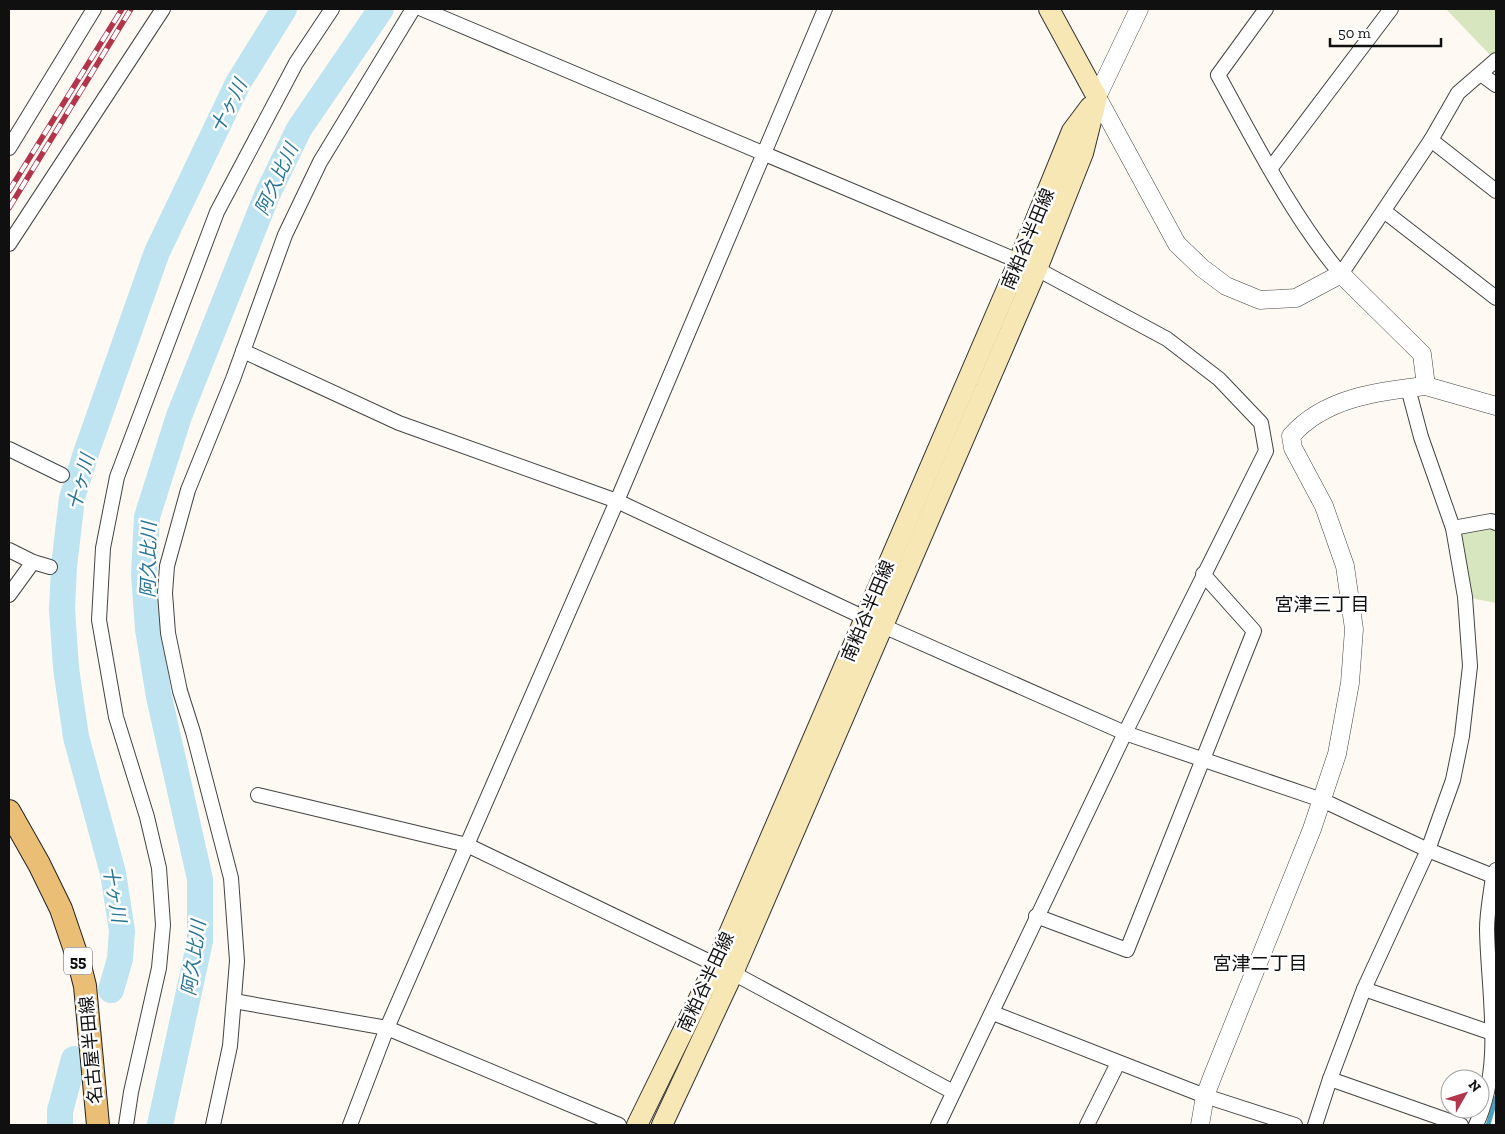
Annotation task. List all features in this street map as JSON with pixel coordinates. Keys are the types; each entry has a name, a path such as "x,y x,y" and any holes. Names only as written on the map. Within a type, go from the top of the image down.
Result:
{"main road":[{"path":"1049,9 1097,97"},
{"name":"南粕谷半田線","path":"662,1125 724,968 1028,265 1072,131 1097,97"},
{"name":"名古屋半田線","path":"9,811 40,864 61,909 79,962 85,986 98,1125"},
{"name":"南粕谷半田線","path":"638,1125 724,968"}],"street":[{"path":"9,148 94,9"},
{"path":"9,244 164,9"},
{"path":"126,1125 131,1092 159,968 163,925 159,868 147,817 116,717 99,620 103,548 117,476 217,212 296,63 332,9"},
{"path":"213,1125 230,1046 238,961 231,878 193,732 180,691 168,633 165,593 166,566 188,490 243,351 284,235 320,162 413,9"},
{"path":"422,9 1028,265 1167,339 1219,379 1261,424 1266,451 1124,733 1036,916 993,1013 938,1125"},
{"path":"350,1125 387,1028 617,501 825,9"},
{"path":"1140,9 1097,97 1177,244 1202,268 1226,286 1260,300 1296,298 1340,274 1431,140 1458,93 1496,60"},
{"path":"1266,9 1218,75 1270,169 1327,258 1340,274 1422,354 1426,386"},
{"path":"1270,169 1391,9"},
{"path":"1481,74 1496,85"},
{"path":"1431,140 1496,191"},
{"path":"1384,210 1496,298"},
{"path":"243,351 399,423 617,501 874,622 1124,733 1322,800 1428,850 1495,873 1487,927 1492,1033 1490,1079 1476,1125"},
{"path":"1200,1125 1205,1096 1322,800 1337,754 1350,683 1354,629 1344,566 1324,506 1293,448 1291,436 1304,422 1338,404 1390,390 1426,386 1496,406"},
{"path":"1315,1125 1364,989 1428,850 1453,780 1462,736 1470,666 1465,597 1453,528 1421,437 1408,388"},
{"path":"9,449 62,475"},
{"path":"1453,528 1491,521 1496,522"},
{"path":"9,550 33,562 50,567"},
{"path":"9,596 33,562"},
{"path":"1036,916 1127,950 1254,631 1203,574"},
{"path":"258,795 467,845 724,968 953,1092"},
{"path":"1364,989 1492,1033"},
{"path":"234,1001 387,1028 619,1125"},
{"path":"993,1013 1205,1096 1295,1125"},
{"path":"1088,1125 1118,1063"},
{"path":"1330,1079 1461,1125"}],"green space":[{"path":"1446,9 1496,9 1496,53 1492,57"},
{"path":"1496,523 1496,603 1465,597 1453,528"}],"waterway":[{"name":"十ヶ川","path":"111,990 120,959 122,931 113,873 76,737 66,668 62,609 64,567 72,498 157,252 238,83 284,9"},
{"name":"阿久比川","path":"160,1125 200,941 200,879 159,697 148,629 144,574 147,517 179,416 267,195 299,129 381,9"},
{"name":"十ヶ川","path":"60,1125 60,1111 74,1059"},
{"path":"1488,1125 1496,1098"}],"railway":[{"path":"9,191 122,9"},
{"path":"9,208 131,9"}],"district":[{"name":"宮津三丁目","path":"1322,604"},
{"name":"宮津二丁目","path":"1260,963"}]}
